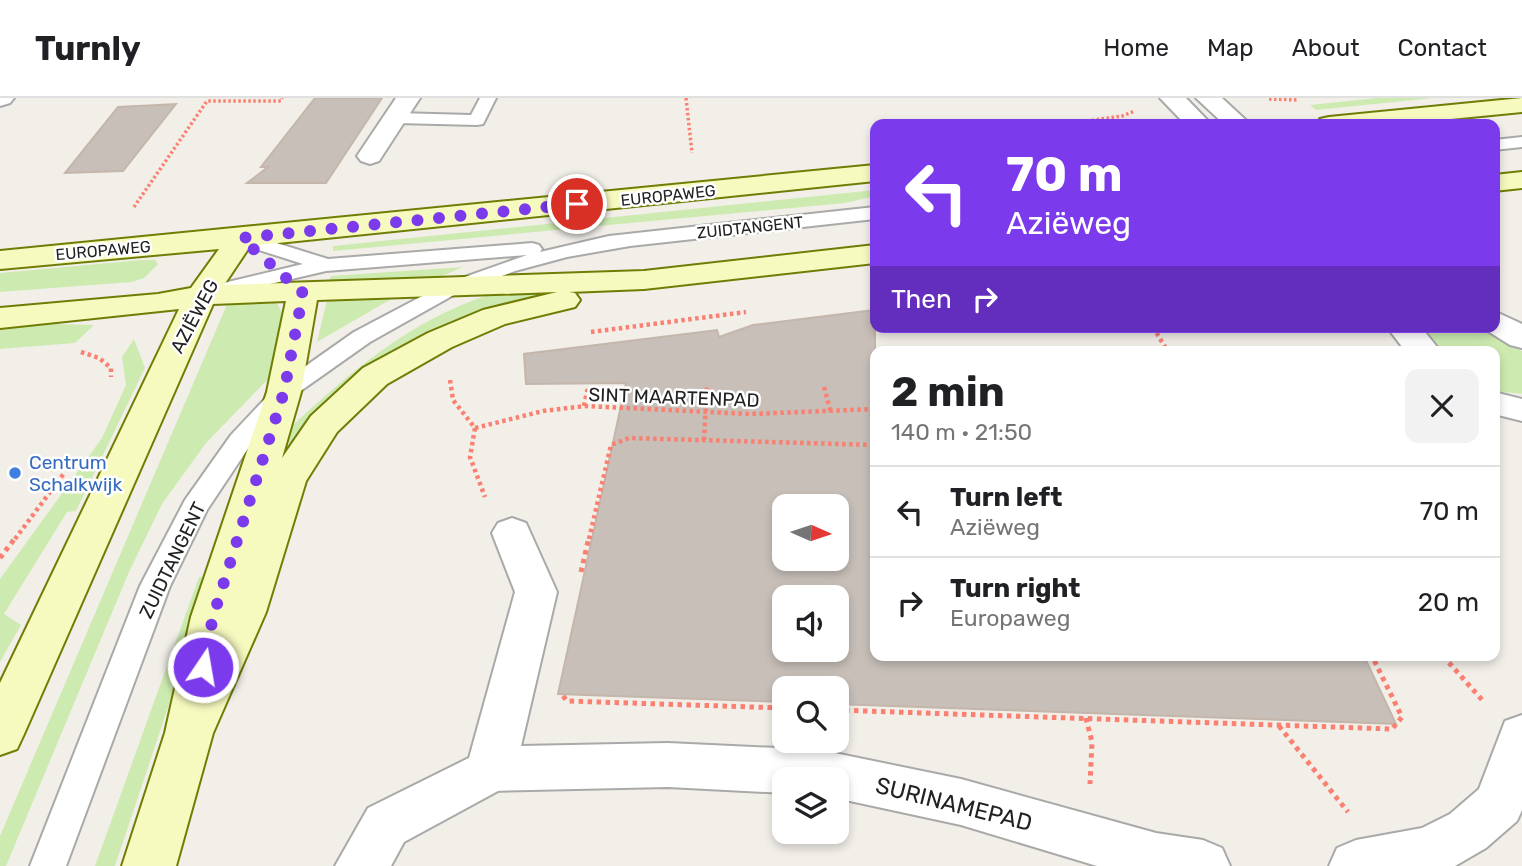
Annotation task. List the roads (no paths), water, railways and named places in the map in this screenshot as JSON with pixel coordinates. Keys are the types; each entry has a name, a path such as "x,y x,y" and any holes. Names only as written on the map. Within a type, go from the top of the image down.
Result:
{"main road":[{"path":"1380,119 1522,105"},
{"name":"EUROPAWEG","path":"0,260 870,174"},
{"path":"1500,182 1522,180"},
{"path":"241,238 293,284"},
{"name":"AZIËWEG","path":"0,734 201,295 241,238"},
{"path":"0,318 158,303 293,284 452,288 644,280 870,255"},
{"path":"189,733 244,611 287,480 324,424 375,376 440,340 494,317 644,280"},
{"path":"149,866 189,733 213,617 284,392 293,284"}],"street":[{"path":"1172,98 1194,119"},
{"path":"1208,98 1232,119"},
{"path":"370,156 402,108"},
{"path":"1500,325 1522,338"},
{"path":"1500,404 1522,410"},
{"path":"362,866 386,825 491,769 537,593 512,533"},
{"path":"1374,862 1429,852 1468,831 1499,804 1521,739"},
{"name":"SURINAMEPAD","path":"491,769 668,765 820,772 961,802 1156,858 1203,866"}],"lane":[{"path":"402,108 477,120 488,98"},
{"path":"1500,144 1522,142"},
{"name":"ZUIDTANGENT","path":"241,238 326,265 625,241 870,214"},
{"name":"ZUIDTANGENT","path":"48,866 155,586 195,507 240,441 284,392 362,337 452,288 508,267 565,251 625,241"},
{"name":"ZUIDTANGENT","path":"293,284 326,265"}],"place":[{"name":"Centrum Schalkwijk","path":"15,473"}]}
